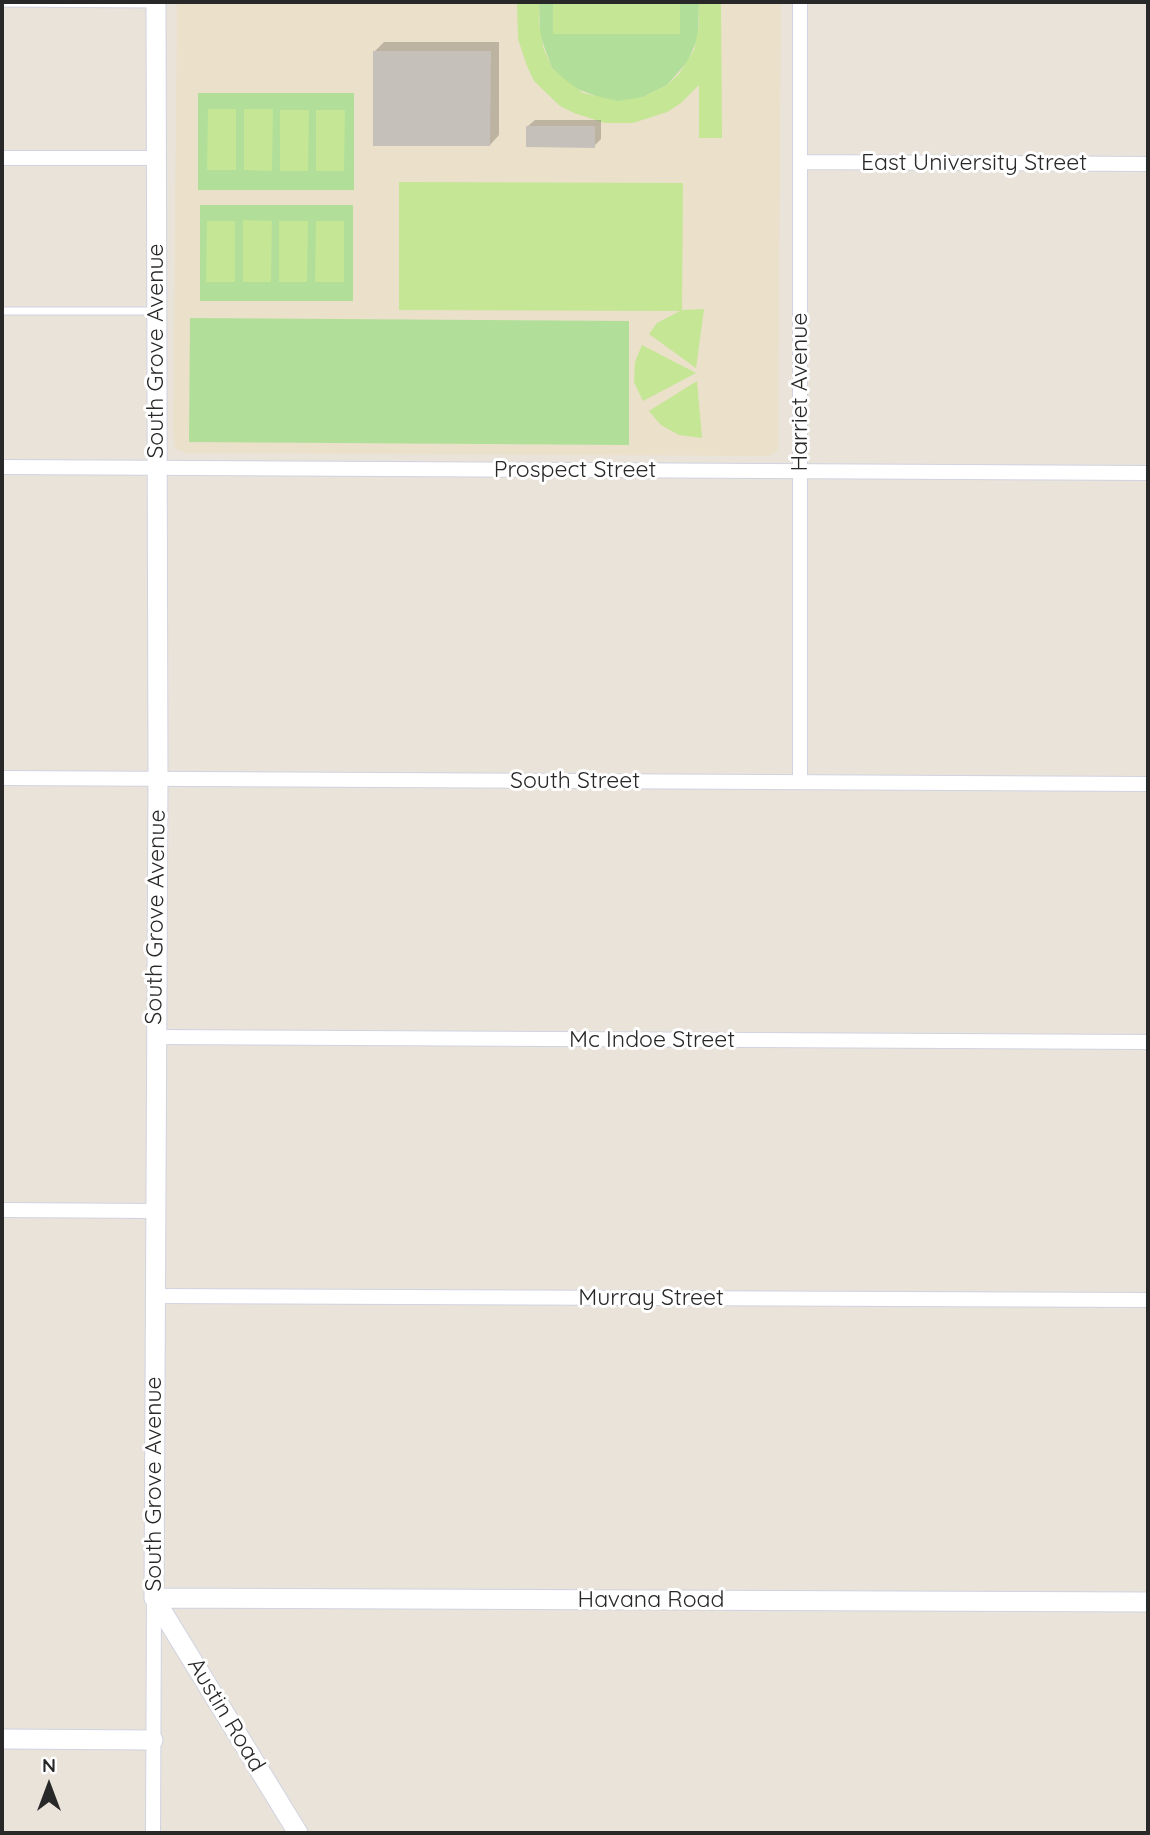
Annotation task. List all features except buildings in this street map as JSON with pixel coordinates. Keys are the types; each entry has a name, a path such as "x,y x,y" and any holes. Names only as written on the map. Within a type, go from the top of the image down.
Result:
{"street":[{"name":"Harriet Avenue","path":"800,2 800,782"},
{"name":"South Grove Avenue","path":"153,1833 158,779 156,3"},
{"path":"2,158 156,159"},
{"name":"East University Street","path":"800,162 1148,164"},
{"name":"Prospect Street","path":"2,467 1148,473"},
{"name":"South Street","path":"2,778 1148,784"},
{"name":"Mc Indoe Street","path":"155,1037 1148,1042"},
{"path":"2,1210 155,1211"},
{"name":"Murray Street","path":"154,1296 1148,1300"},
{"name":"Havana Road","path":"154,1598 1148,1602"},
{"name":"Austin Road","path":"154,1598 298,1833"},
{"path":"2,1739 153,1740"}],"lane":[{"path":"2,3 156,3"},
{"path":"2,311 156,311"}],"shaded area":[{"path":"177,2 781,2 778,450 769,456 186,453 175,448"}],"green space":[{"path":"517,2 539,2 543,47 552,68 583,93 618,101 643,97 667,85 679,74 694,50 699,26 699,2 721,2 722,138 699,138 699,85 681,103 667,112 633,123 605,123 560,106 534,81 527,66 518,39"},
{"path":"539,2 699,2 698,37 688,61 667,85 630,101 609,101 572,87 552,68 540,35"},
{"path":"553,2 680,2 680,34 553,34"},
{"path":"198,93 354,93 354,190 198,190"},
{"path":"208,109 236,109 236,170 207,170"},
{"path":"244,109 273,109 272,171 244,170"},
{"path":"280,110 309,110 308,171 280,171"},
{"path":"316,110 345,110 344,171 316,171"},
{"path":"399,182 683,183 682,310 704,309 696,368 649,334 657,323 680,311 399,310"},
{"path":"200,205 353,205 353,301 200,301"},
{"path":"243,220 272,221 271,282 243,282"},
{"path":"207,221 235,221 235,282 206,282"},
{"path":"279,221 308,221 307,282 279,282"},
{"path":"316,221 344,221 344,282 315,282"},
{"path":"190,318 629,321 629,445 189,442"},
{"path":"642,345 696,373 643,401 634,382 635,362"},
{"path":"697,381 702,438 679,435 661,425 649,411"}]}
